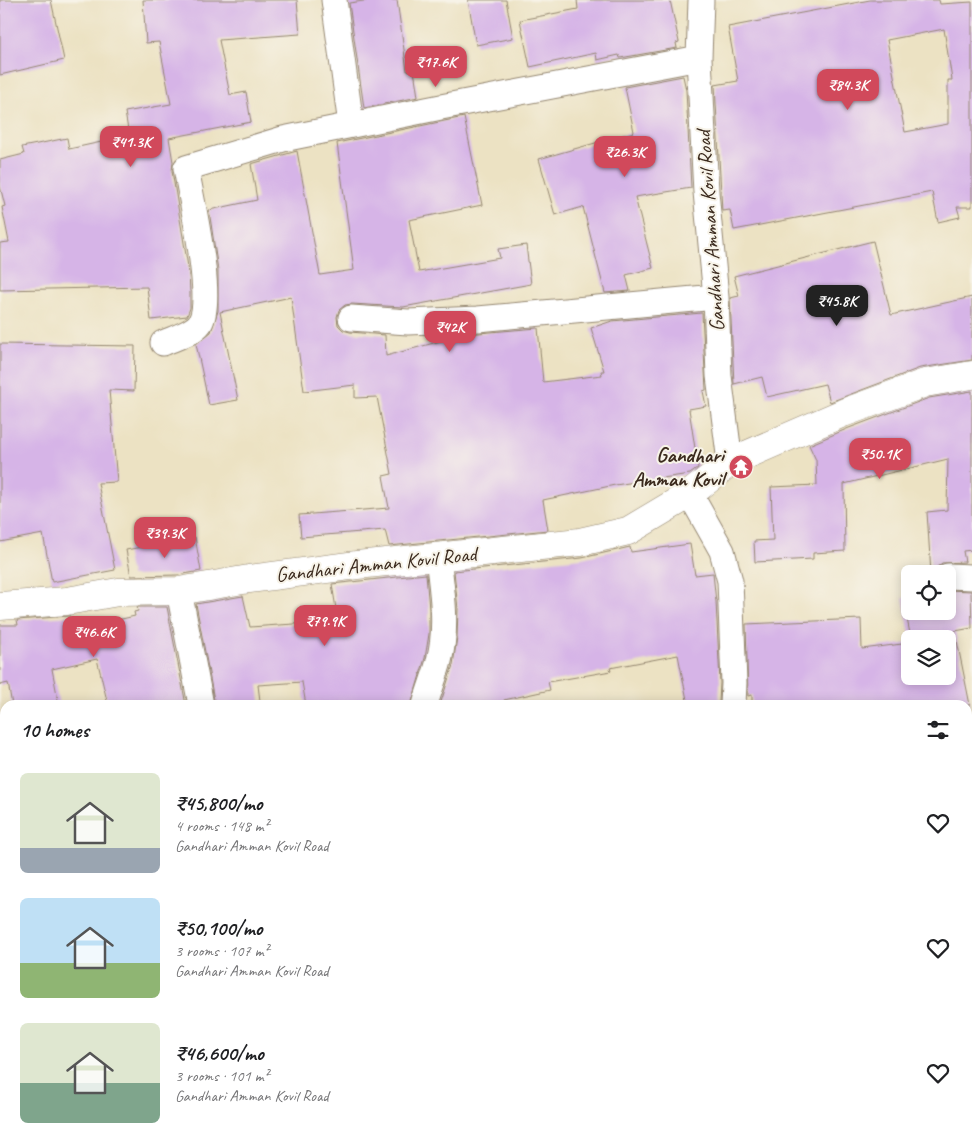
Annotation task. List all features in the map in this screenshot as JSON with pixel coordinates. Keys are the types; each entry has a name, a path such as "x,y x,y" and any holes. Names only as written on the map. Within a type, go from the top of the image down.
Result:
{"street":[{"path":"334,0 351,125"},
{"name":"Gandhari Amman Kovil Road","path":"701,0 699,58 706,192 716,297 719,376 730,462"},
{"path":"163,343 186,333 200,323 205,308 205,278 186,168 283,139 699,58"},
{"path":"351,318 408,322 478,319 716,297"},
{"name":"Gandhari Amman Kovil Road","path":"0,606 67,601 118,592 179,591 250,578 580,542 628,531 690,494 730,462 842,413 925,383 972,375"},
{"path":"690,494 722,551 730,581 733,700"},
{"path":"427,700 439,661 443,636 442,589 438,557"},
{"path":"956,576 972,577"},
{"path":"179,591 200,700"}],"building":[{"path":"0,0 51,0 64,60 0,75"},
{"path":"143,0 297,0 300,34 219,40 230,95 246,92 251,122 169,138 173,162 172,171 189,273 190,308 187,316 151,320 147,287 0,290 0,243 9,242 2,207 5,206 0,186 0,160 24,154 22,147 67,138 69,149 129,136 125,112 171,104 159,42 146,43"},
{"path":"371,0 397,0 407,71 414,70 418,97 364,108 349,3"},
{"path":"468,0 506,0 513,38 476,45"},
{"path":"577,0 670,0 679,42 676,43 677,48 620,58 619,55 597,60 596,53 530,67 520,20 578,9"},
{"path":"870,0 939,0 940,4 972,2 972,207 957,207 960,217 938,222 932,192 734,230 730,210 722,211 715,85 738,81 728,27","holes":["944,29 952,80 948,80 948,124 905,132 887,40"]},
{"path":"683,76 686,90 691,188 635,197 653,268 626,275 630,291 605,293 583,207 555,215 539,159 634,132 625,87"},
{"path":"464,117 482,205 409,220 419,272 500,258 498,249 526,245 531,284 403,307 345,305 339,310 337,317 338,325 343,330 350,332 385,335 386,356 467,334 538,328 543,382 602,375 601,371 604,371 591,328 612,321 702,313 706,390 703,391 706,406 689,409 698,468 690,474 615,485 543,500 548,530 389,546 385,530 301,537 299,515 389,508 383,476 392,474 377,397 355,398 355,385 304,391 291,297 220,312 238,400 209,405 196,344 211,332 218,311 218,270 209,210 257,200 251,164 297,151 320,275 354,270 337,143"},
{"path":"873,241 891,315 972,297 972,360 920,368 830,402 825,384 767,397 762,377 734,384 730,298 739,296 734,276"},
{"path":"0,344 135,346 134,391 109,390 117,482 98,483 115,570 52,582 43,534 0,542"},
{"path":"972,391 972,550 963,551 965,562 930,565 927,512 947,510 948,459 844,484 845,551 813,553 813,559 755,562 754,541 773,540 771,487 817,485 816,460 809,445 929,398"},
{"path":"195,537 201,571 178,575 131,576 126,550"},
{"path":"690,544 695,575 713,573 720,683 719,700 687,700 678,655 610,668 611,671 548,682 550,690 504,700 442,700 453,665 457,637 458,609 454,571 582,558 630,547 631,552"},
{"path":"426,574 429,634 425,658 412,700 305,700 302,682 258,685 260,700 214,700 196,604 243,596 250,627 338,621 332,584"},
{"path":"956,590 971,591 972,628 956,631 909,630 907,620 956,620"},
{"path":"137,607 167,607 185,700 107,700 97,659 52,669 58,700 11,700 8,683 0,685 0,625 18,625 17,620 70,616 73,630 135,616 134,612 138,611"},
{"path":"861,619 862,649 901,644 901,685 956,685 956,636 969,700 752,700 752,695 748,696 746,624"}],"place":[{"name":"Gandhari Amman Kovil","path":"741,467"}]}
